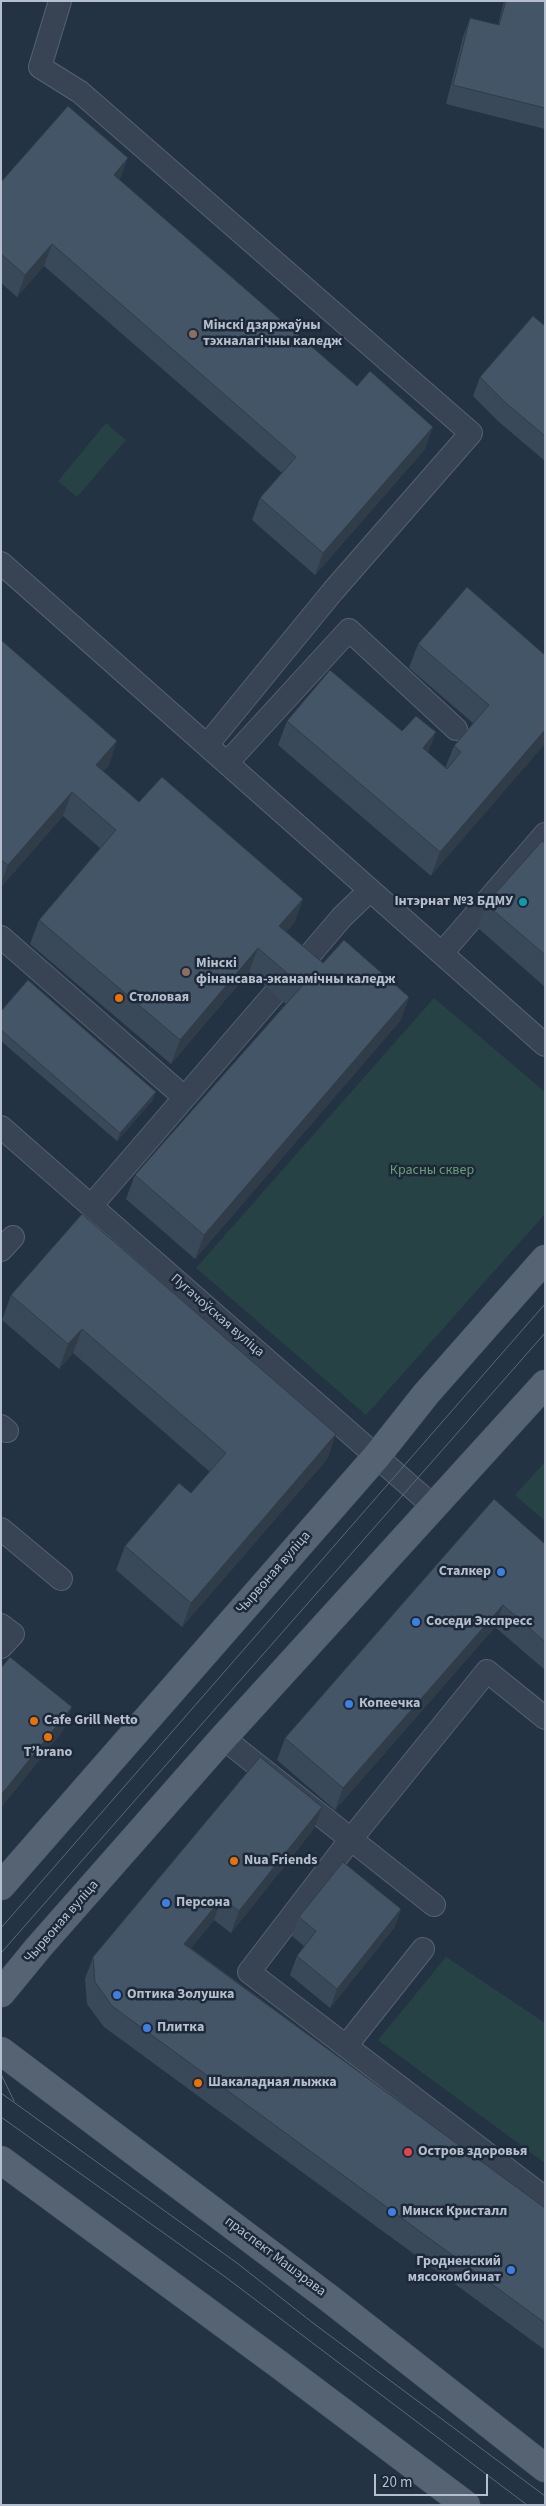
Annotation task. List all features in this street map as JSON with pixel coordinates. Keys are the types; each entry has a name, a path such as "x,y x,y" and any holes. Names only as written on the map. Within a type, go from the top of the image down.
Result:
{"main road":[{"name":"Чырвоная вуліца","path":"1,1886 376,1457 426,1394 545,1259"},
{"name":"Чырвоная вуліца","path":"1,1993 38,1948 223,1738 545,1384"},
{"name":"праспект Машэрава","path":"1,2051 330,2299 545,2468"},
{"path":"1,2160 466,2505"}],"lane":[{"path":"60,1 40,67 80,92 471,433 333,591 207,745"},
{"path":"1,563 545,1045"},
{"path":"227,763 349,630 456,729"},
{"path":"442,953 544,835"},
{"path":"296,971 342,917 370,890"},
{"path":"1,937 184,1097"},
{"path":"91,1206 274,994"},
{"name":"Пугачоўская вуліца","path":"1,1127 433,1506"},
{"path":"1,1529 61,1579"},
{"path":"1,1625 13,1634 1,1647"},
{"path":"545,1718 487,1671 351,1839 249,1972 545,2198"},
{"path":"223,1738 434,1904"},
{"path":"346,2046 423,1949"}],"green space":[{"path":"106,423 126,440 77,497 58,481"},
{"name":"Красны сквер","path":"434,998 545,1092 545,1214 366,1415 196,1268"},
{"path":"545,1462 545,1521 515,1495"},
{"path":"446,1957 545,2023 545,2163 378,2040"}],"building":[{"path":"506,1 545,1 545,108 453,85 470,18 499,25"},
{"name":"Мінскі дзяржаўны тэхналагічны каледж","path":"68,106 128,158 114,175 357,386 370,371 433,427 323,553 260,498 296,457 52,244 25,275 1,254 1,182"},
{"path":"533,316 545,326 545,436 506,403 480,377"},
{"path":"467,587 545,655 545,730 440,852 287,721 330,670 402,731 416,716 436,732 423,748 447,769 461,752 454,746 489,705 418,644"},
{"name":"Мінскі фінансава-эканамічны каледж","path":"1,640 117,741 96,765 139,802 162,777 303,899 279,926 323,963 344,940 409,997 204,1235 135,1175 302,986 258,948 180,1040 39,920 116,830 72,792 8,865 1,860"},
{"path":"542,841 545,843 545,955 486,904"},
{"path":"28,980 156,1092 120,1133 1,1030 1,1011"},
{"path":"82,1214 336,1434 191,1603 125,1546 179,1483 191,1493 226,1453 82,1329 68,1344 11,1295"},
{"path":"494,1499 545,1544 545,1642 503,1605 343,1788 285,1738"},
{"path":"10,1657 72,1707 1,1795 1,1668"},
{"path":"260,1757 322,1807 239,1911 222,1898 184,1944 545,2208 545,2323 112,2006 95,1982 93,1957"},
{"path":"343,1862 401,1909 337,1989 297,1956 316,1931 299,1917"}],"tram line":[{"path":"1,1928 545,1304"},
{"path":"1,1953 545,1333"},
{"path":"1,2074 14,2101"},
{"path":"1,2093 237,2263 313,2323 545,2496"},
{"path":"1,2117 224,2276 527,2505"}],"place":[{"name":"Мінскі дзяржаўны тэхналагічны каледж","path":"193,334"},
{"name":"Інтэрнат №3 БДМУ","path":"523,902"},
{"name":"Мінскі фінансава-эканамічны каледж","path":"186,972"},
{"name":"Столовая","path":"119,998"},
{"name":"Сталкер","path":"501,1572"},
{"name":"Соседи Экспресс","path":"416,1622"},
{"name":"Копеечка","path":"349,1704"},
{"name":"Cafe Grill Netto","path":"34,1721"},
{"name":"T’brano","path":"48,1737"},
{"name":"Nua Friends","path":"234,1861"},
{"name":"Персона","path":"166,1903"},
{"name":"Оптика Золушка","path":"117,1995"},
{"name":"Плитка","path":"147,2028"},
{"name":"Шакаладная лыжка","path":"198,2083"},
{"name":"Остров здоровья","path":"408,2152"},
{"name":"Минск Кристалл","path":"392,2212"},
{"name":"Гродненский мясокомбинат","path":"511,2270"}]}
